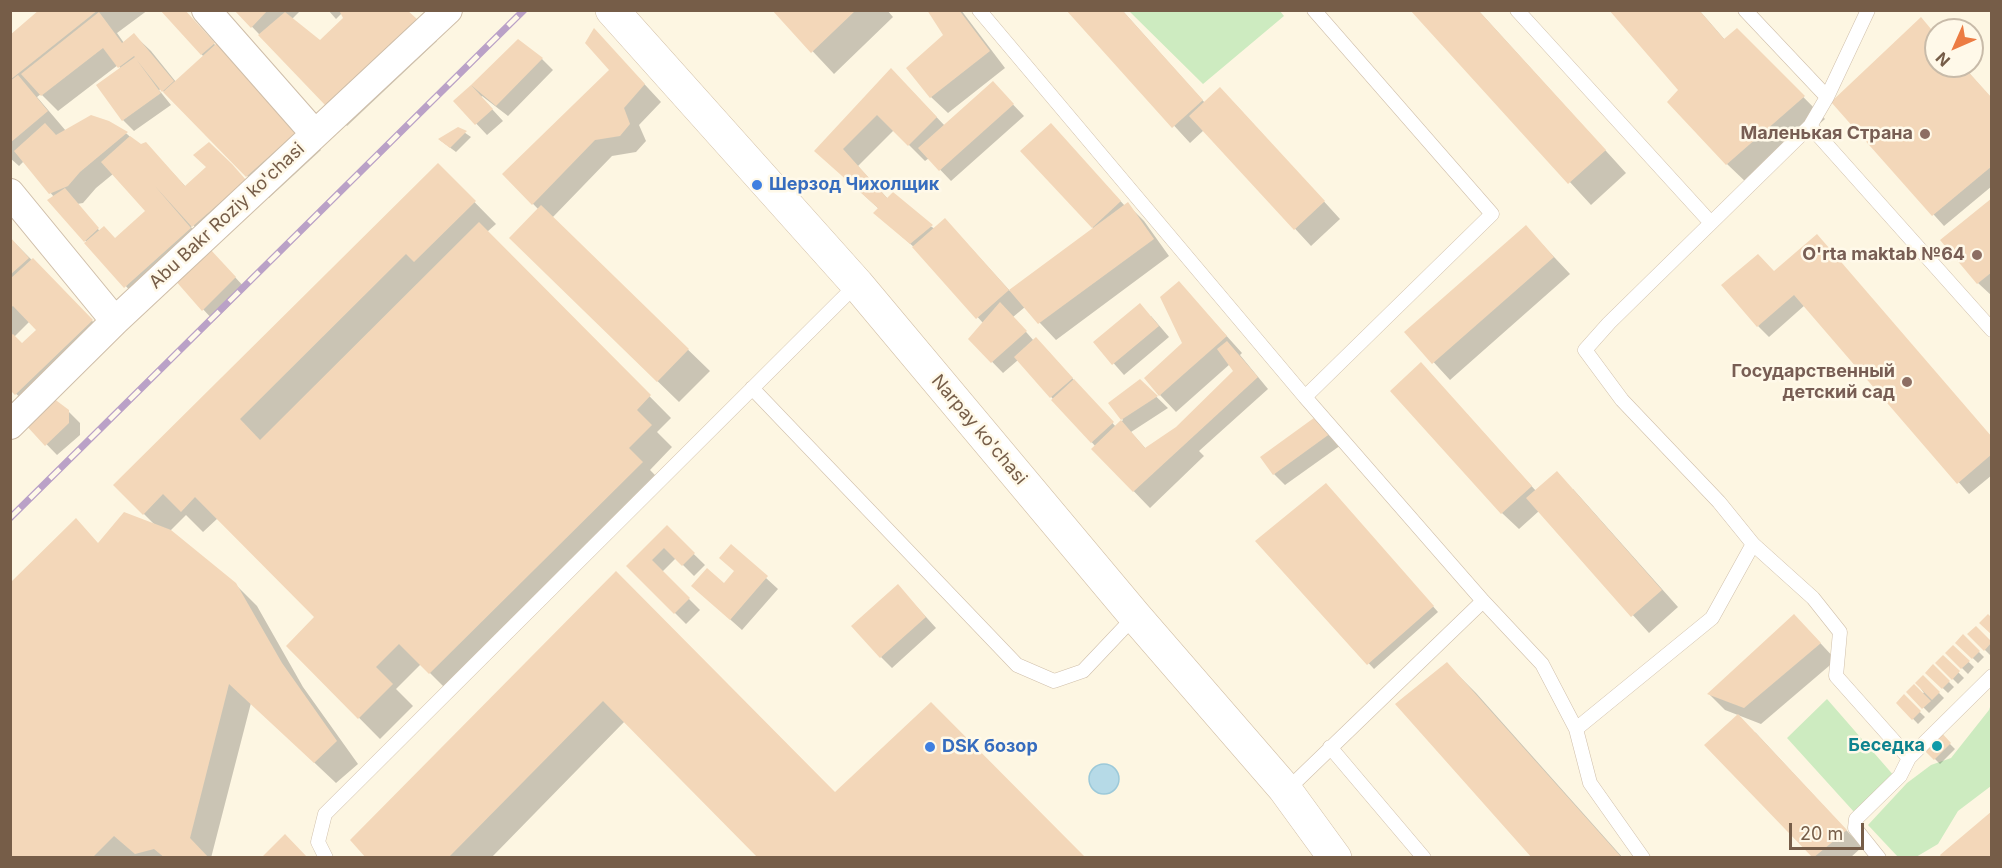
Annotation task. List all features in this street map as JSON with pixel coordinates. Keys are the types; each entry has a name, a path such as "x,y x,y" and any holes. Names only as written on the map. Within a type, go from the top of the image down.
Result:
{"main road":[{"name":"Narpay ko'chasi","path":"612,10 857,284 1135,616 1286,791 1335,858"}],"street":[{"path":"206,10 315,134"},
{"name":"Abu Bakr Roziy ko'chasi","path":"10,425 115,321 448,10"},
{"path":"10,194 115,321"}],"lane":[{"path":"979,10 1305,397 1483,601 1542,664 1576,729 1590,783 1643,858"},
{"path":"1305,397 1492,214 1314,10"},
{"path":"1517,10 1712,223"},
{"path":"1745,10 1827,97"},
{"path":"1868,10 1827,97 1810,126 1609,323 1585,350 1622,400 1719,502 1753,544 1813,598 1839,633 1836,676 1909,758"},
{"path":"1810,126 1992,330"},
{"path":"326,858 318,842 325,814 857,284"},
{"path":"752,388 1017,665 1053,681 1083,671 1135,616"},
{"path":"1576,729 1712,618 1753,544"},
{"path":"1286,791 1483,601"},
{"path":"1879,858 1855,828 1856,819 1900,776 1909,758 1992,676"},
{"path":"1330,747 1425,858"}],"green space":[{"path":"1129,11 1280,11 1284,16 1203,84"},
{"path":"1827,699 1895,777 1855,813 1787,738"},
{"path":"1991,704 1991,786 1958,811 1938,844 1916,857 1898,857 1868,825 1907,783 1931,765 1951,758 1989,710"}],"water":[{"path":"1104,764 1114,769 1119,779 1114,789 1104,794 1094,789 1089,779 1094,769"}],"building":[{"path":"39,10 98,10 10,80 10,35"},
{"path":"160,10 185,10 215,43 201,55"},
{"path":"234,10 268,10 251,28"},
{"path":"339,10 407,10 417,19 325,105 258,35 285,12 320,40 343,18"},
{"path":"772,10 856,10 811,53"},
{"path":"927,10 959,10 990,51 930,98 906,68 943,35"},
{"path":"1066,10 1122,10 1203,100 1172,128"},
{"path":"1410,10 1478,10 1606,150 1568,184"},
{"path":"1609,10 1699,10 1724,39 1737,28 1805,96 1726,165 1667,102 1678,90"},
{"path":"99,12 122,43 134,33 174,81 162,92 136,59 161,93 122,121 96,85 134,56 118,68 103,48 41,96 21,74"},
{"name":"Маленькая Страна","path":"1921,17 1924,21 1924,78 1974,78 1992,98 1992,166 1932,216 1831,102"},
{"path":"594,28 645,84 624,108 630,124 620,136 595,140 532,205 502,174 609,70 585,43"},
{"path":"518,39 543,58 496,106 471,85"},
{"path":"217,43 301,128 246,177 163,92"},
{"path":"891,68 937,117 908,146 877,115 843,149 887,198 893,192 933,225 910,244 873,213 878,208 814,151"},
{"path":"18,75 48,111 10,143 10,81"},
{"path":"993,81 1014,104 939,171 918,148"},
{"path":"471,85 493,109 475,125 453,101"},
{"path":"1220,87 1325,201 1294,230 1189,116"},
{"path":"91,115 109,121 128,132 80,172 68,186 49,194 14,151 45,123 56,135"},
{"path":"1051,123 1121,201 1092,228 1020,151"},
{"path":"458,127 467,131 450,148 438,139"},
{"path":"130,136 141,144 146,142 185,186 206,167 193,155 209,142 246,180 192,227 154,185 191,228 124,288 84,243 104,226 115,238 145,211 101,162"},
{"path":"438,163 476,201 414,262 406,254 240,419 260,440 479,222 651,395 637,410 652,425 629,448 643,462 429,674 399,644 376,667 393,684 358,719 286,646 314,617 195,497 181,512 163,494 143,515 113,485"},
{"path":"65,188 99,228 84,242 47,200"},
{"name":"O'rta maktab №64","path":"1992,198 1992,272 1977,284 1940,240"},
{"path":"1128,202 1154,239 1038,324 1009,290"},
{"path":"541,205 689,349 657,382 509,238"},
{"path":"945,218 1009,290 976,319 912,247"},
{"path":"1526,225 1554,257 1432,364 1404,332"},
{"name":"Государственный детский сад","path":"1817,234 1992,437 1992,454 1957,484 1794,295 1757,327 1721,285 1758,254 1774,271"},
{"path":"10,237 29,258 10,275"},
{"path":"210,249 236,277 202,311 174,279"},
{"path":"33,258 93,320 15,395 10,390 10,336 13,334 22,343 36,330 13,306 10,308 10,279"},
{"path":"1179,281 1227,336 1159,396 1144,378 1182,343 1160,297"},
{"path":"1000,302 1027,331 991,363 968,339"},
{"path":"1140,303 1159,326 1112,365 1093,342"},
{"path":"1036,337 1073,378 1050,398 1014,357"},
{"path":"1227,341 1258,377 1133,492 1091,449 1121,420 1145,448 1176,427 1233,371 1217,349"},
{"path":"1421,362 1532,486 1501,514 1390,391"},
{"path":"1074,379 1114,422 1091,443 1051,400"},
{"path":"1140,379 1158,396 1121,420 1108,403"},
{"path":"53,398 69,410 69,423 45,446 24,423"},
{"path":"1318,415 1331,433 1273,475 1260,457"},
{"path":"1557,471 1662,590 1631,617 1526,498"},
{"path":"1326,483 1434,606 1367,665 1255,541"},
{"path":"124,512 171,530 236,583 282,663 337,741 314,763 229,684 190,838 209,858 165,858 154,849 135,854 114,836 92,858 10,858 10,583 76,518 98,543"},
{"path":"667,525 695,553 682,566 664,548 652,560 690,598 674,614 626,566"},
{"path":"731,544 768,576 730,620 691,586 707,568 724,583 734,571 719,558"},
{"path":"616,571 835,792 931,702 1086,858 758,858 603,701 448,858 366,858 350,840"},
{"path":"898,584 926,617 880,658 851,626"},
{"path":"1794,614 1821,643 1744,708 1707,694"},
{"path":"1988,614 1992,618 1992,635 1979,623"},
{"path":"1976,626 1992,642 1984,651 1967,634"},
{"path":"1963,634 1980,651 1972,659 1955,643"},
{"path":"1953,645 1970,661 1961,669 1945,653"},
{"path":"1943,655 1960,671 1952,680 1935,663"},
{"path":"1447,662 1622,858 1532,858 1395,704"},
{"path":"1933,664 1950,681 1942,689 1925,673"},
{"path":"1923,675 1940,692 1932,700 1915,683"},
{"path":"1914,684 1931,701 1922,709 1906,692"},
{"path":"1904,694 1921,711 1912,720 1896,703"},
{"path":"1738,714 1847,830 1813,858 1704,745"},
{"name":"Беседка","path":"1940,731 1951,743 1934,760 1923,749"},
{"path":"1992,811 1992,858 1942,858 1940,855"},
{"path":"285,834 308,858 261,858"}],"railway":[{"path":"10,518 524,10"}],"place":[{"name":"Маленькая Страна","path":"1925,134"},
{"name":"Шерзод Чихолщик","path":"757,185"},
{"name":"O'rta maktab №64","path":"1977,255"},
{"name":"Государственный детский сад","path":"1907,382"},
{"name":"Беседка","path":"1937,746"},
{"name":"DSK бозор","path":"930,747"}]}
